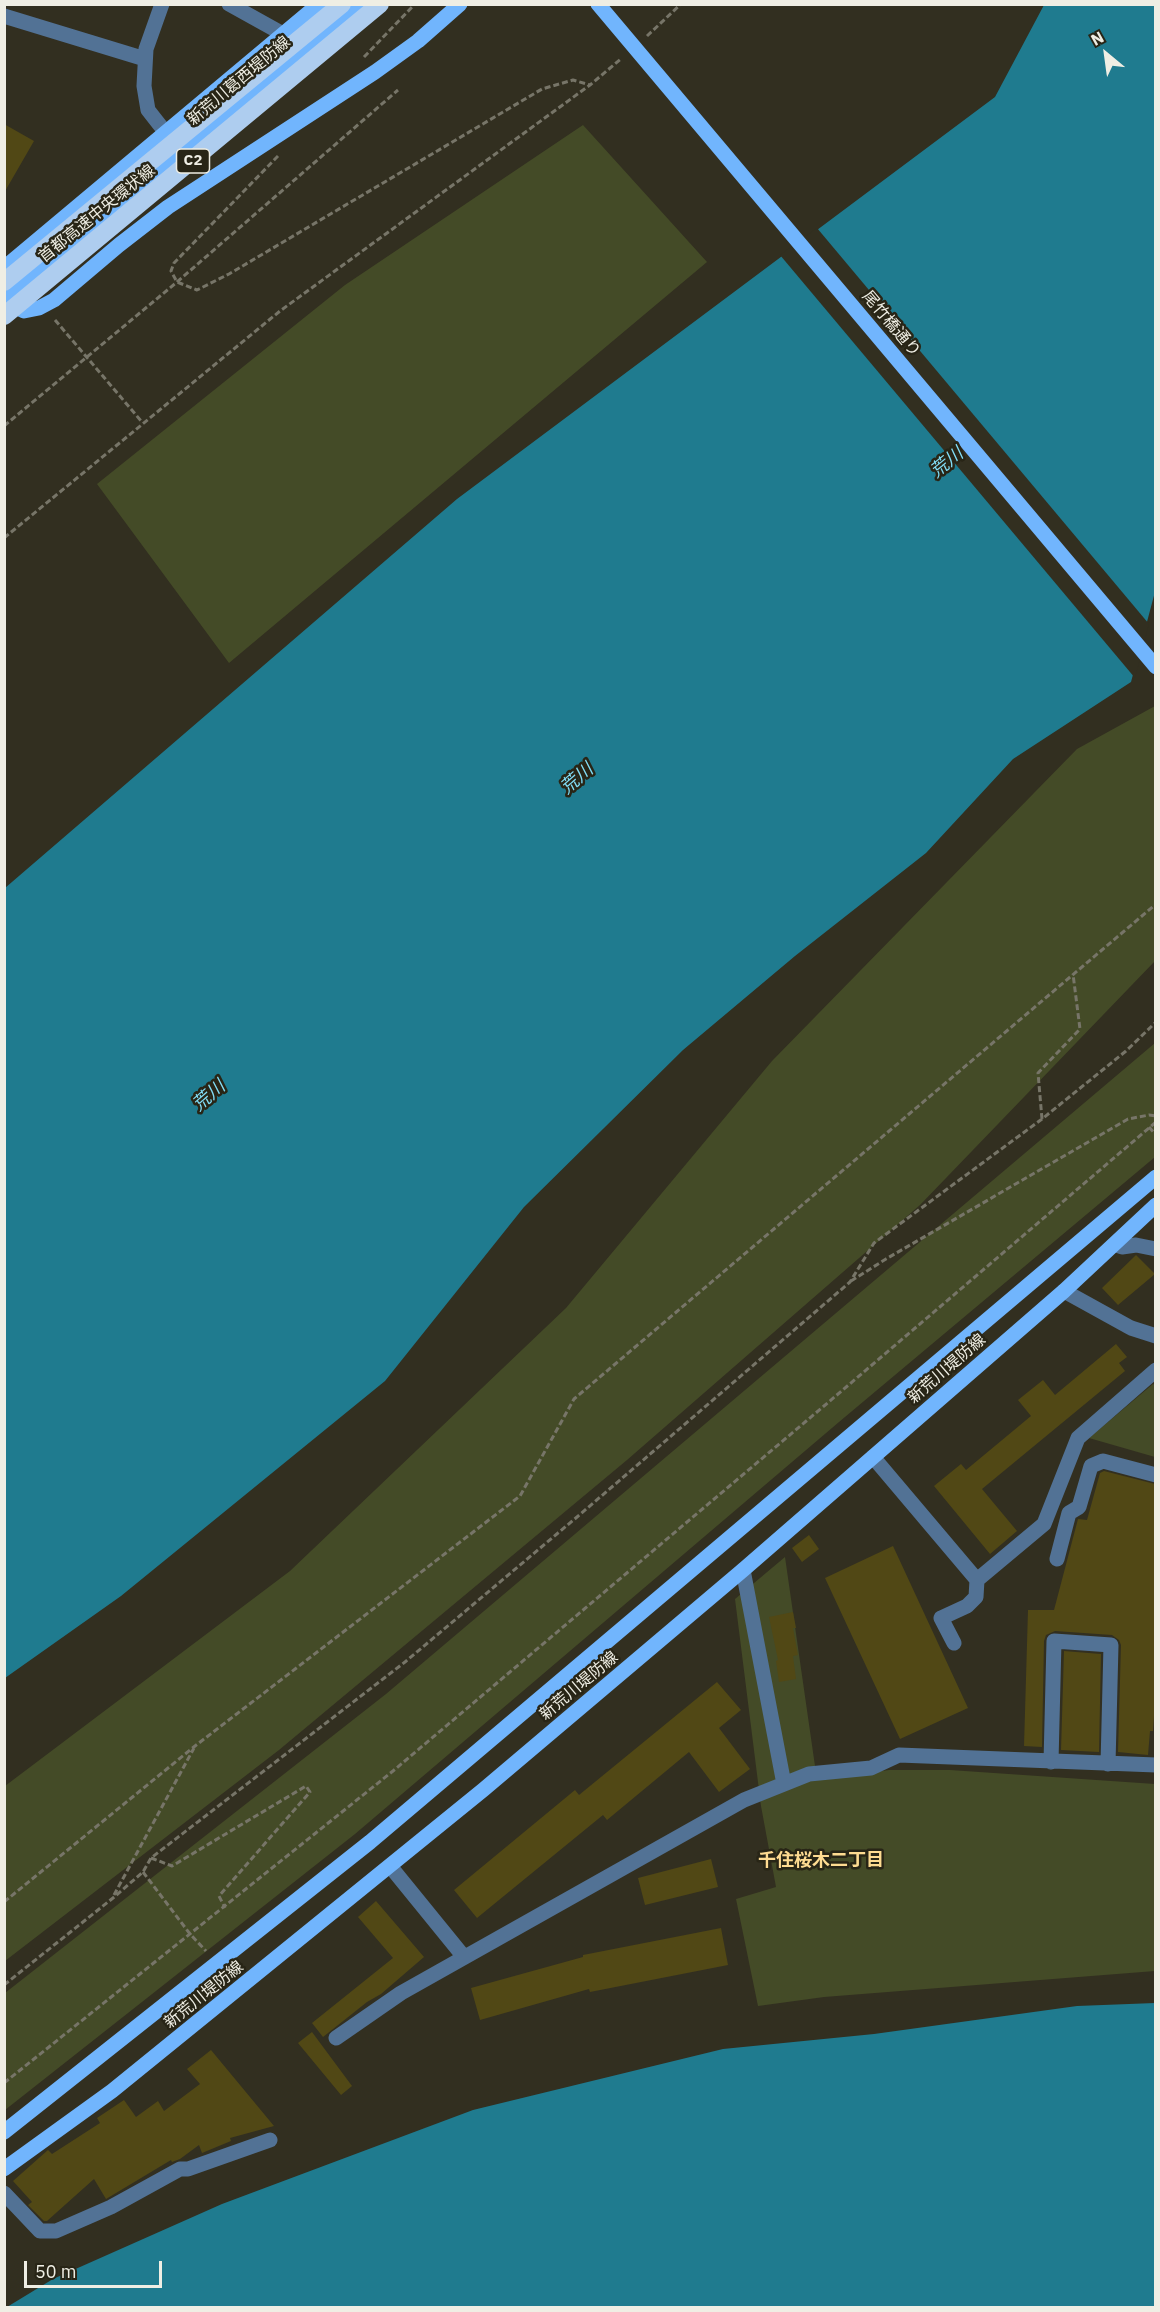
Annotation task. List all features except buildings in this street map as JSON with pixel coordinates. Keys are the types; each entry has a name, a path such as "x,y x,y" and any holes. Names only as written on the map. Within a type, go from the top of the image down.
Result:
{"highway":[{"name":"首都高速中央環状線","path":"5,299 342,4"},
{"name":"首都高速中央環状線","path":"5,299 380,4"}],"main road":[{"name":"新荒川葛西堤防線","path":"4,268 319,4"},
{"name":"新荒川葛西堤防線","path":"5,299 359,4"},
{"path":"5,299 24,311 39,308 54,300 168,207 375,72 418,41 460,4"},
{"name":"尾竹橋通り","path":"598,4 1155,666"},
{"name":"新荒川堤防線","path":"4,2132 369,1842 1155,1177"},
{"name":"新荒川堤防線","path":"4,2169 112,2091 390,1866 744,1570 1116,1245 1155,1205"}],"street":[{"path":"162,4 146,49 144,86 148,110 166,133"},
{"path":"229,4 283,34"},
{"path":"4,16 146,59"},
{"path":"1116,1245 1122,1247 1136,1245 1155,1249"},
{"path":"1064,1291 1131,1328 1155,1336"},
{"path":"977,1580 1044,1524 1078,1438 1155,1370"},
{"path":"873,1457 977,1580 976,1598 967,1606 941,1618 954,1644"},
{"path":"1057,1559 1069,1513 1079,1507 1091,1466 1103,1461 1155,1475"},
{"path":"744,1570 784,1784"},
{"path":"1051,1762 1054,1641 1111,1645 1108,1764"},
{"path":"336,2038 401,1993 464,1957 755,1795 809,1774 871,1768 899,1755 1155,1765"},
{"path":"390,1866 464,1957"},
{"path":"4,2193 40,2231 56,2231 111,2207 180,2169 188,2169 270,2140"}],"path":[{"path":"358,62 415,4"},
{"path":"643,40 681,4"},
{"path":"4,538 142,422 280,311 590,86 625,55"},
{"path":"283,149 269,167 174,263 171,271 177,282 197,290 229,274 542,89 573,80 590,86"},
{"path":"4,426 177,282 398,90"},
{"path":"55,320 85,358 142,422"},
{"path":"4,1902 195,1746 520,1496 574,1399 1155,904"},
{"path":"1042,1119 1038,1073 1080,1029 1073,974"},
{"path":"850,1282 874,1243 1042,1119 1126,1050 1155,1022"},
{"path":"4,1985 113,1898 143,1872 151,1858 405,1662 850,1282 886,1258 1128,1119 1155,1116"},
{"path":"4,2083 393,1771 1155,1122"},
{"path":"1149,1127 1155,1135"},
{"path":"113,1898 195,1746"},
{"path":"151,1858 172,1866 306,1786 310,1792 219,1896 225,1908"},
{"path":"143,1872 190,1934 212,1956"}],"green space":[{"path":"583,125 707,262 229,663 97,484 345,285"},
{"path":"1155,706 1155,961 920,1205 627,1460 279,1750 5,1961 5,1786 290,1571 566,1308 772,1061 1077,749"},
{"path":"1155,1043 1155,1157 839,1422 355,1834 5,2110 5,1993 386,1694"},
{"path":"1153,1384 1155,1385 1155,1457 1089,1438"},
{"path":"785,1557 817,1780 889,1770 950,1770 1155,1784 1155,1971 824,1997 758,2006 736,1899 776,1887 761,1806 735,1599"}],"water":[{"name":"荒川","path":"1044,5 1155,5 1156,588 1131,682 1013,759 926,853 795,956 683,1050 524,1207 385,1381 121,1596 5,1678 5,888 457,499 995,97"},
{"path":"1155,2003 1155,2307 7,2307 53,2279 222,2204 473,2110 723,2049 874,2034 1077,2006"}],"pier":[{"path":"817,228 1149,624 1135,678 780,255"}],"district":[{"name":"千住桜木二丁目","path":"821,1861"}]}
